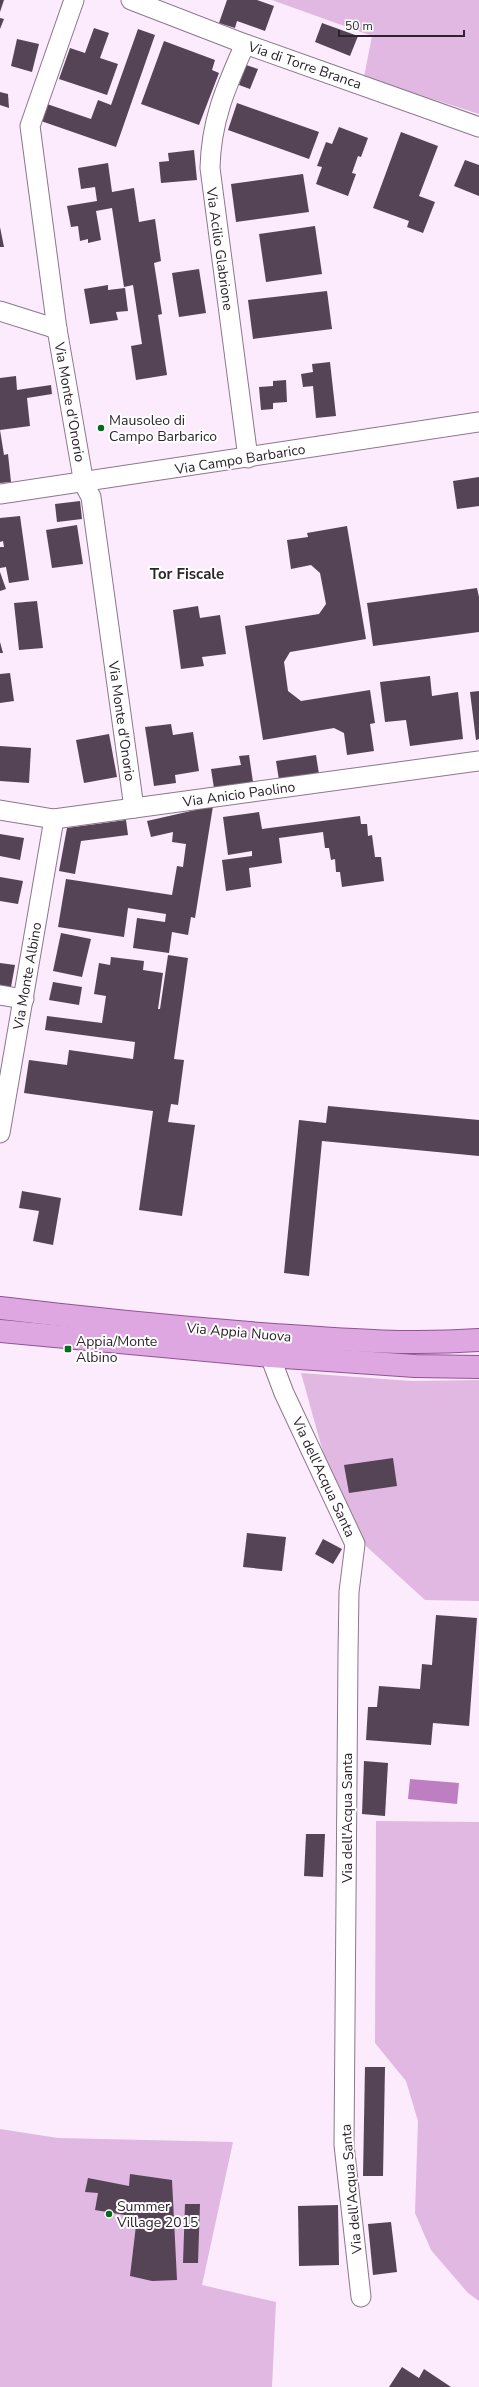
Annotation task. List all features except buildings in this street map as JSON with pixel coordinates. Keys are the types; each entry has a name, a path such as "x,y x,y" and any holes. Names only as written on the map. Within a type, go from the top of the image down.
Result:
{"main road":[{"name":"Via Appia Nuova","path":"0,1308 219,1331 356,1342 438,1343 479,1340"},
{"name":"Via Appia Nuova","path":"0,1331 270,1356 415,1366 479,1367"}],"street":[{"name":"Via Monte d'Onorio","path":"74,0 30,126 57,329 84,484 91,497 134,808"},
{"name":"Via di Torre Branca","path":"139,1 245,44 479,127"},
{"name":"Via Acilio Glabrione","path":"245,44 221,97 214,121 210,146 210,168 248,458"},
{"path":"0,311 57,329"},
{"name":"Via Campo Barbarico","path":"0,494 84,484 479,422"},
{"name":"Via Anicio Paolino","path":"0,810 54,819 479,761"},
{"name":"Via Monte Albino","path":"0,1133 54,819"},
{"path":"0,995 24,999"},
{"name":"Via dell'Acqua Santa","path":"270,1356 294,1414 355,1544 349,1592 344,2145 361,2297"}],"shaded area":[{"path":"272,0 479,0 479,114 364,77 372,36"},
{"path":"301,1373 412,1381 479,1380 479,1601 425,1600 366,1546 333,1488"},
{"path":"410,1779 459,1783 457,1804 408,1799"},
{"path":"376,1821 479,1822 479,2301 468,2293 431,2250 415,2213 418,2121 406,2081 375,2043"},
{"name":"Summer Village 2015","path":"0,2129 58,2138 233,2142 202,2285 276,2302 272,2387 0,2387"}],"place":[{"name":"Mausoleo di Campo Barbarico","path":"101,428"},
{"name":"Appia/Monte Albino","path":"68,1349"},
{"name":"Summer Village 2015","path":"109,2214"}],"district":[{"name":"Tor Fiscale","path":"187,574"}]}
